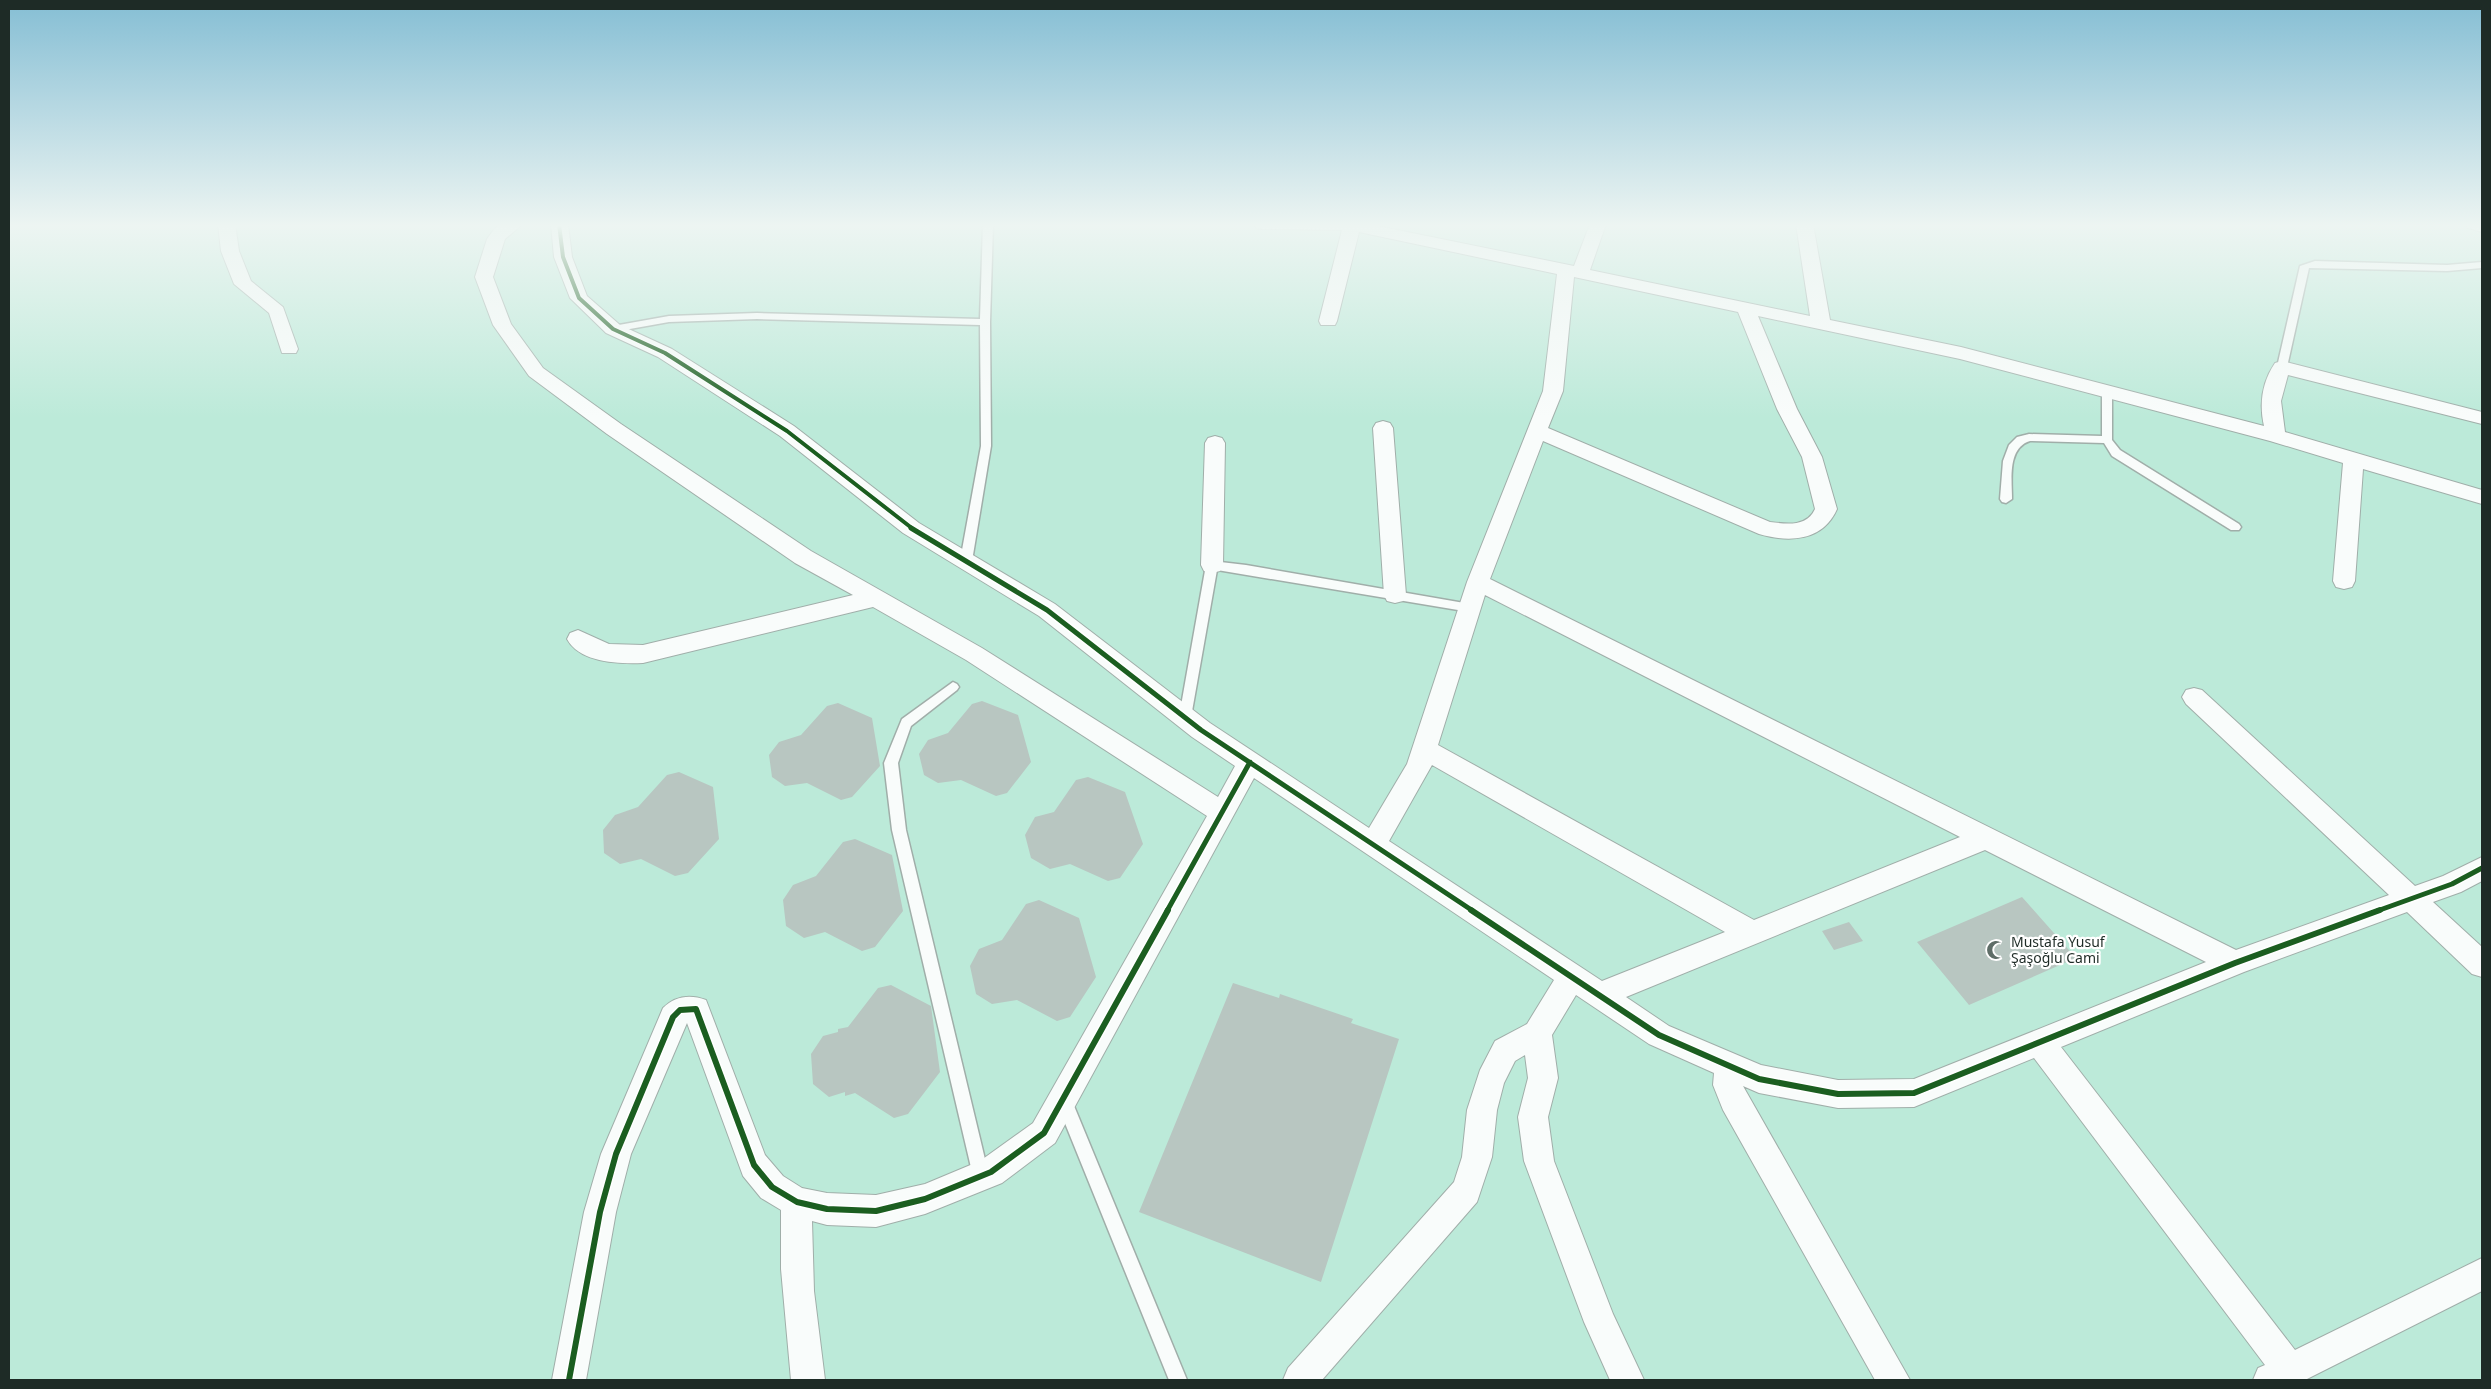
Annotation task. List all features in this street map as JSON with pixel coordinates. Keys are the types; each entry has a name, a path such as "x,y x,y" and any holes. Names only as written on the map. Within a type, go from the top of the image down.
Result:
{"street":[{"path":"249,289 277,311 289,349"},
{"path":"488,289 502,325 536,372 614,429 803,557 974,654 1222,813"},
{"path":"575,289 579,298 613,329 664,353 787,431 911,528 1047,610 1185,716 1250,762 1659,1035 1759,1079 1838,1094 1914,1093 2235,963 2452,884 2482,868"},
{"path":"1328,322 1336,289"},
{"path":"1374,844 1420,766 1478,582 1553,391 1570,289"},
{"path":"1656,289 1961,353 2276,436 2482,498"},
{"path":"1815,289 1821,324"},
{"path":"1538,431 1767,529 1796,531 1818,523 1824,517 1826,509 1812,457 1786,409 1745,307"},
{"path":"2276,436 2269,410 2272,389 2282,367 2482,418"},
{"path":"1384,428 1395,595"},
{"path":"1212,565 1215,443"},
{"path":"2344,581 2353,460"},
{"path":"1478,582 2235,963"},
{"path":"578,639 594,650 617,655 643,654 876,598"},
{"path":"2194,697 2482,965"},
{"path":"1425,749 1752,933"},
{"path":"569,1380 600,1212 616,1154 673,1017 680,1010 696,1009 754,1165 772,1186 797,1202 828,1209 876,1210 925,1199 991,1172 1044,1133 1250,762"},
{"path":"1600,995 1986,838"},
{"path":"1300,1380 1466,1191 1477,1157 1482,1110 1490,1080 1505,1052 1537,1033 1572,976"},
{"path":"1537,1033 1543,1078 1533,1117 1539,1161 1600,1322 1627,1380"},
{"path":"2039,1042 2280,1375 2482,1274"},
{"path":"1729,1065 1728,1085 1733,1100 1893,1380"},
{"path":"797,1202 798,1293 808,1380"}],"lane":[{"path":"966,561 986,446 986,289"},
{"path":"2282,367 2300,289"},
{"path":"613,329 669,319 757,316 985,322"},
{"path":"2107,393 2107,440 2116,453 2235,527"},
{"path":"2006,499 2010,449 2018,440 2029,437 2107,440"},
{"path":"1185,716 1212,565 1246,569 1470,608"},
{"path":"953,687 906,723 891,763 899,830 981,1176"},
{"path":"1063,1099 1178,1380"}],"green space":[{"path":"9,289 2482,289 2482,1380 9,1380"}],"building":[{"path":"982,701 1018,715 1031,762 1007,793 996,796 961,780 938,783 924,775 919,754 928,740 948,733 972,704"},
{"path":"838,703 872,718 880,766 852,797 841,800 807,783 785,786 772,777 769,755 779,742 801,735 827,706"},
{"path":"679,772 713,787 719,839 688,873 675,876 641,859 620,864 604,853 603,830 615,815 638,807 667,775"},
{"path":"1088,777 1125,792 1143,844 1120,878 1108,881 1070,864 1050,869 1031,858 1025,835 1035,817 1054,812 1076,780"},
{"path":"855,839 892,855 903,911 875,947 862,951 825,932 804,938 786,926 783,900 793,885 816,876 843,842"},
{"name":"Mustafa Yusuf Şaşoğlu Cami","path":"2022,897 2076,958 1969,1005 1917,942"},
{"path":"1039,900 1079,918 1096,977 1070,1017 1057,1021 1017,1000 992,1004 976,994 970,966 979,949 1002,940 1026,904"},
{"path":"1849,922 1863,941 1834,950 1822,931"},
{"path":"1233,983 1279,998 1280,994 1353,1019 1351,1023 1399,1039 1321,1282 1139,1212"},
{"path":"891,985 931,1006 940,1072 908,1114 894,1118 855,1093 845,1096 845,1092 829,1097 813,1084 811,1054 823,1036 838,1032 838,1029 848,1027 878,988"}],"cycle path":[{"path":"575,289 579,298 613,329 665,353 787,431 911,528 1047,610 1201,730 1659,1035 1759,1079 1838,1094 1914,1093 2235,963 2452,884 2482,868"},
{"path":"569,1380 600,1212 616,1154 673,1017 680,1010 696,1009 754,1165 772,1187 797,1202 827,1209 876,1211 925,1199 991,1172 1044,1133 1250,762"}],"place":[{"name":"Mustafa Yusuf Şaşoğlu Cami","path":"1996,950"}]}
